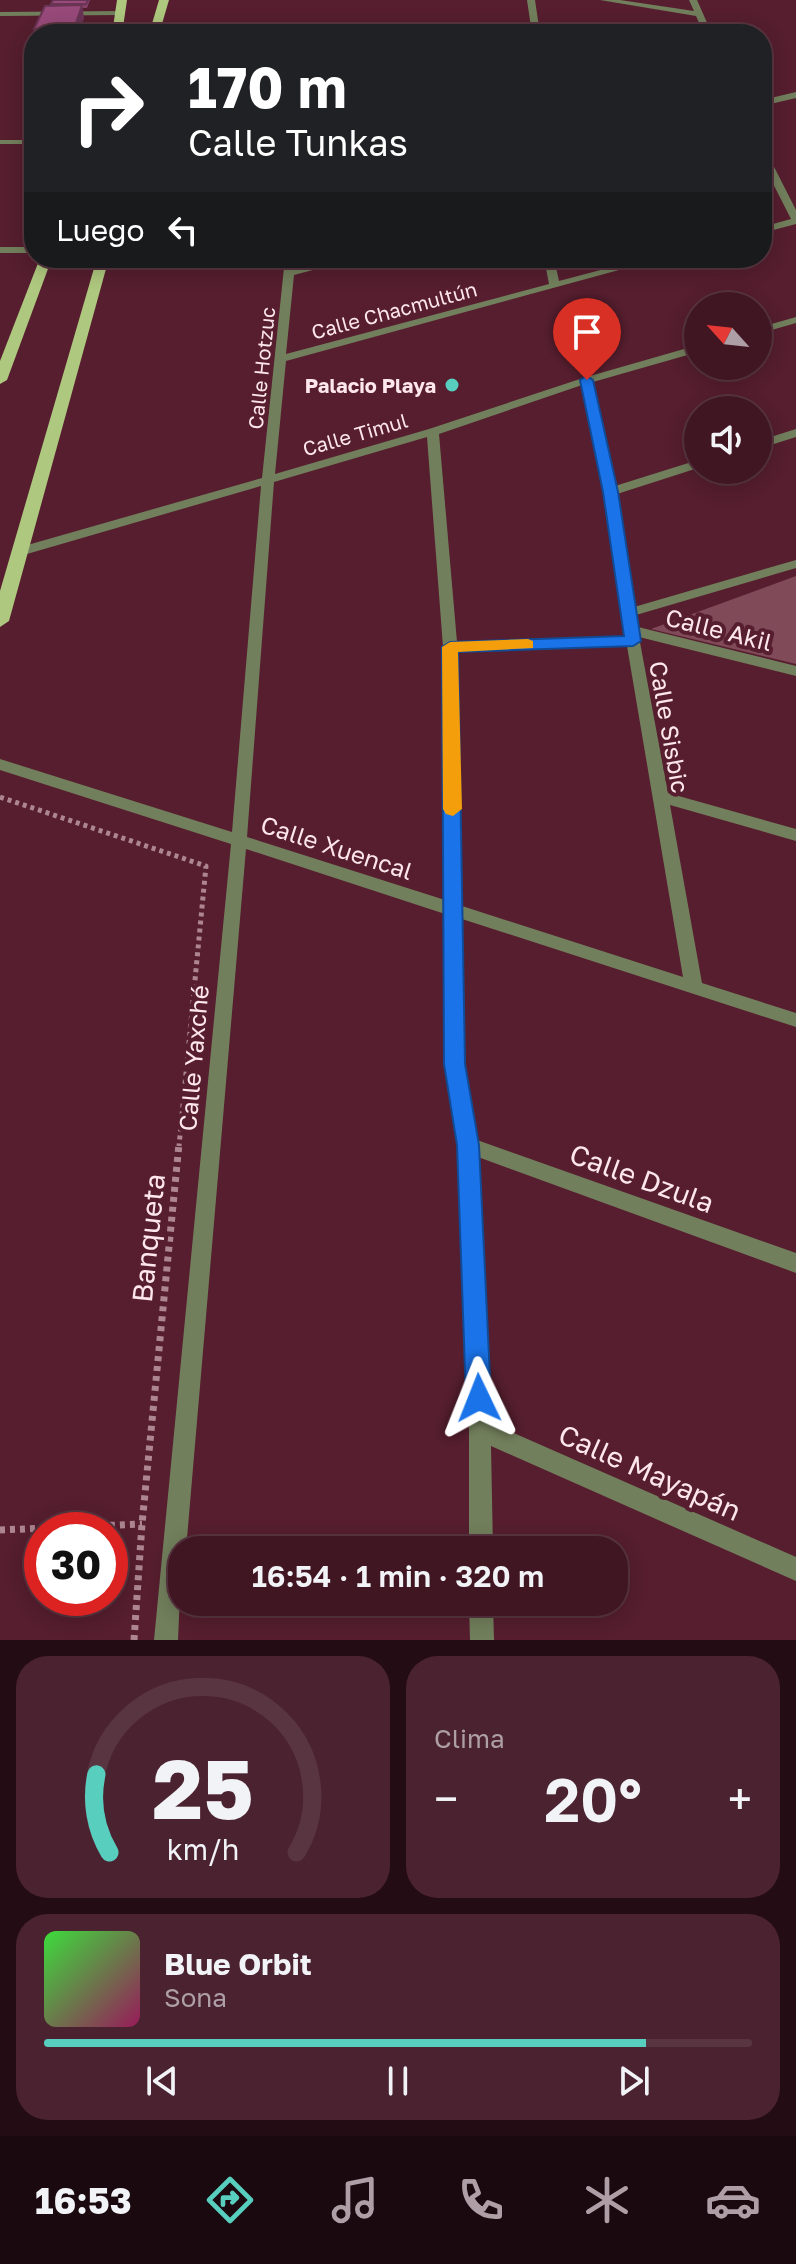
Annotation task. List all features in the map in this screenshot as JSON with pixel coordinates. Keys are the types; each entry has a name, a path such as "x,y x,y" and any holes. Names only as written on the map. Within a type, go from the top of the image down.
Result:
{"main road":[{"path":"119,24 122,0"},
{"path":"157,24 164,0"},
{"path":"0,380 42,268"},
{"path":"0,621 100,268"}],"street":[{"path":"531,0 535,24"},
{"path":"604,0 699,14"},
{"path":"693,0 704,24"},
{"path":"0,14 121,13"},
{"path":"772,101 796,95"},
{"path":"772,176 796,220 772,227"},
{"path":"0,250 24,250"},
{"name":"Calle Hotzuc","path":"268,481 289,268"},
{"path":"289,273 310,268"},
{"path":"551,268 555,285"},
{"name":"Calle Chacmultún","path":"279,359 620,268"},
{"path":"772,327 796,320"},
{"name":"Calle Timul","path":"22,551 433,432 587,380 684,352"},
{"name":"Calle Sisbic","path":"587,380 610,492 628,613 694,988"},
{"path":"433,432 450,647 455,1064 468,1145 480,1430 481,1536"},
{"path":"772,441 796,433"},
{"path":"610,492 684,468"},
{"name":"Calle Yaxché","path":"166,1640 239,841 268,481"},
{"path":"628,613 796,564"},
{"name":"Calle Akil","path":"450,647 632,635 796,671"},
{"name":"Calle Xuencal","path":"0,764 796,1020"},
{"path":"661,797 796,835"},
{"name":"Calle Dzula","path":"468,1145 796,1263"},
{"name":"Calle Mayapán","path":"480,1430 796,1569"},
{"path":"481,1616 482,1640"}],"lane":[{"path":"0,142 24,142"}],"path":[{"name":"Banqueta","path":"0,797 206,866 142,1524 134,1640"},
{"path":"0,1530 142,1524"}],"shaded area":[{"path":"796,576 796,664 651,629"}],"building":[{"path":"53,0 88,0 86,4 51,4"},
{"path":"82,5 76,24 36,24 45,6"}],"slow traffic":[{"path":"453,809 450,647 528,645"}],"place":[{"name":"Palacio Playa","path":"452,385"}],"route":[{"path":"479,1398 468,1145 455,1064 450,647 633,641 610,492 587,380"}]}
